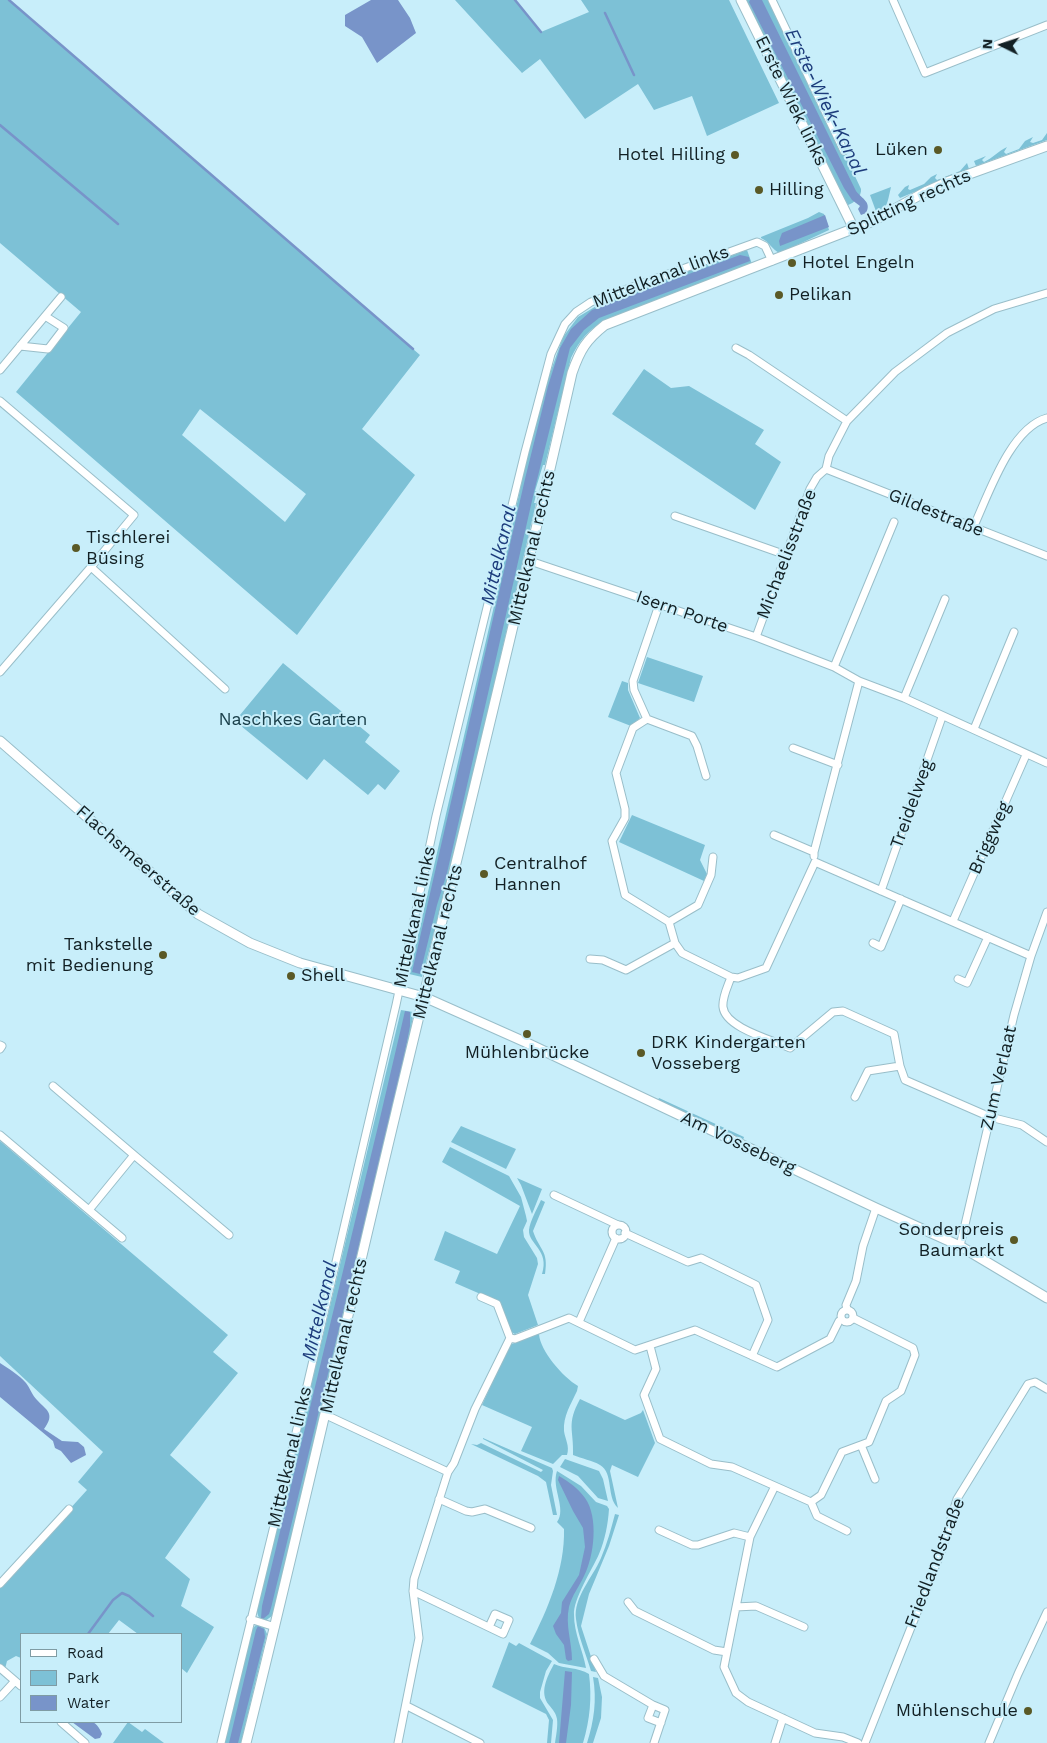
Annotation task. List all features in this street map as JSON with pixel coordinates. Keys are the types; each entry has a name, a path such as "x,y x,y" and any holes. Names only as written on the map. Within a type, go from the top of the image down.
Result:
{"main road":[{"name":"Erste Wiek links","path":"741,0 854,228"},
{"name":"Splitting rechts","path":"772,261 873,221 927,191 948,182 1047,146"},
{"name":"Mittelkanal rechts","path":"246,1743 530,561 572,373 580,351 590,337 605,325 772,261"},
{"name":"Flachsmeerstraße","path":"0,741 198,914 250,943 300,963 424,997"},
{"name":"Am Vosseberg","path":"424,997 525,1042 960,1246 1047,1298"}],"street":[{"path":"772,0 844,151"},
{"path":"893,0 925,73 1047,25"},
{"name":"Mittelkanal links","path":"221,1743 250,1619 407,992 436,816 551,354 566,324 576,312 591,302 757,242 765,246 772,261"},
{"name":"Michaelisstraße","path":"756,638 810,489 817,477 826,469 829,456 847,421 894,372 947,333 994,309 1047,293"},
{"path":"0,370 61,297"},
{"path":"20,346 48,349 64,328 46,316"},
{"path":"736,348 847,421"},
{"path":"0,401 134,515 0,672"},
{"path":"973,528 1004,459 1028,429 1047,418"},
{"name":"Gildestraße","path":"826,469 1047,556"},
{"path":"675,516 786,555"},
{"path":"834,667 894,522"},
{"name":"Isern Porte","path":"530,561 756,638 834,667 859,680 904,698 942,717 974,729 1047,763"},
{"path":"91,567 226,689"},
{"path":"904,698 945,599"},
{"path":"659,605 633,681 634,690 647,719 692,736 698,746 706,776"},
{"path":"974,729 1014,632"},
{"path":"647,719 633,728 616,773 625,809 625,818 612,841 625,895 669,922 675,943 682,953 731,977 738,978 766,968 815,862 814,852 859,680"},
{"name":"Treidelweg","path":"881,891 942,717"},
{"path":"793,748 838,765"},
{"name":"Briggweg","path":"953,921 1026,754"},
{"path":"774,835 814,852"},
{"path":"669,922 698,905 711,875 713,858"},
{"path":"815,862 1031,956"},
{"path":"873,943 881,947 901,899"},
{"name":"Zum Verlaat","path":"960,1246 1014,1015 1031,956 1047,912"},
{"path":"958,979 967,983 988,937"},
{"path":"590,959 603,960 626,970 675,943"},
{"path":"731,977 723,1007 726,1016 734,1025 790,1048 833,1012 843,1011 894,1034 900,1066 905,1080 990,1117 1022,1126 1047,1142"},
{"path":"0,1045 2,1046 0,1049"},
{"path":"854,1097 868,1071 900,1066"},
{"path":"53,1086 229,1235"},
{"path":"0,1135 122,1238"},
{"path":"89,1210 134,1155"},
{"path":"554,1195 623,1227 625,1233 688,1262 701,1258 756,1285 768,1320 752,1356"},
{"path":"847,1309 846,1305 856,1281 863,1246 876,1208"},
{"path":"616,1238 612,1232 615,1226 618,1225"},
{"path":"616,1238 623,1237 625,1233"},
{"path":"579,1322 616,1238"},
{"path":"398,1743 407,1706 419,1638 413,1591 414,1579 448,1472 454,1463 475,1409 510,1338 497,1304 481,1297"},
{"path":"847,1309 853,1312 853,1318"},
{"path":"842,1320 842,1313 847,1309"},
{"path":"510,1338 515,1339 569,1318 635,1350 695,1330 777,1367 830,1339 839,1321 842,1320"},
{"path":"842,1320 848,1322 853,1318"},
{"path":"811,1502 821,1496 842,1452 869,1442 886,1401 900,1391 915,1355 913,1348 853,1318"},
{"path":"650,1346 656,1369 644,1394 660,1439 712,1464 732,1466 811,1502 817,1516 847,1531"},
{"name":"Friedlandstraße","path":"865,1743 941,1552 958,1498 1028,1384 1035,1382 1047,1390"},
{"path":"326,1415 448,1472"},
{"path":"861,1445 875,1479"},
{"path":"775,1486 750,1537 724,1667 736,1693 748,1702 815,1733 843,1737 858,1743"},
{"path":"439,1499 466,1512 485,1509 531,1528"},
{"path":"0,1584 69,1509"},
{"path":"659,1530 692,1545 698,1545 734,1533 750,1537"},
{"path":"413,1591 489,1627"},
{"path":"628,1602 635,1611 714,1650 727,1652"},
{"path":"736,1607 756,1606 804,1627"},
{"path":"989,1743 1047,1612"},
{"path":"250,1619 275,1626"},
{"path":"594,1659 604,1676 665,1710 654,1743"},
{"path":"0,1668 20,1685"},
{"path":"0,1697 15,1681"},
{"path":"653,1705 648,1718 661,1723"},
{"path":"407,1706 480,1743"},
{"path":"775,1743 784,1718"},
{"path":"62,1723 85,1743"}],"green space":[{"path":"0,0 9,0 420,355 362,429 415,475 297,635 16,392 81,312 0,243","holes":["200,409 306,494 285,522 182,435"]},
{"path":"455,0 515,0 541,32 589,12 581,0 729,0 779,103 707,136 692,96 654,110 638,84 585,119 540,59 522,73"},
{"path":"747,0 768,0 771,4 840,150 845,155 861,189 859,197 848,205 746,4"},
{"path":"1047,133 1047,140 976,166 974,161 986,156 982,160 984,162 1007,147 1004,152 1006,154 1019,149 1025,141 1033,137 1030,142 1042,140"},
{"path":"967,163 969,169 900,198 898,195 909,185 908,189 910,190 924,184 937,174 935,178 937,180 960,171"},
{"path":"891,187 885,206 877,214 870,195"},
{"path":"819,212 824,214 829,230 780,253 761,238 808,218"},
{"path":"747,250 752,264 604,321 584,336 571,358 545,465 543,465 535,491 537,491 534,503 536,503 457,846 422,977 409,974 528,453 545,387 563,337 578,317 603,302"},
{"path":"644,369 671,388 689,386 764,430 755,444 781,462 755,510 612,414"},
{"path":"647,657 703,676 694,702 638,683"},
{"name":"Naschkes Garten","path":"283,663 370,735 365,742 400,771 385,790 378,784 368,795 324,759 307,780 235,721"},
{"path":"622,681 628,683 628,690 640,718 631,726 608,717"},
{"path":"632,815 705,845 700,860 707,874 704,881 619,842"},
{"path":"401,1010 413,1012 413,1017 397,1100 274,1609 272,1616 265,1621 259,1618 257,1611"},
{"path":"659,1098 744,1137 743,1140 658,1100"},
{"path":"461,1126 516,1149 506,1169 451,1142"},
{"path":"0,1141 228,1335 213,1352 238,1373 170,1455 211,1492 165,1558 190,1579 181,1606 214,1627 187,1673 182,1669 182,1633 137,1633 119,1620 109,1633 20,1633 20,1658 16,1656 7,1661 5,1669 0,1664 0,1586 87,1490 78,1482 103,1452 0,1356"},
{"path":"450,1147 509,1176 521,1197 527,1221 523,1230 524,1237 537,1258 538,1264 528,1295 538,1325 515,1334 511,1332 499,1302 455,1283 460,1271 434,1260 445,1231 497,1254 520,1206 442,1162"},
{"path":"517,1178 542,1189 532,1214 521,1185"},
{"path":"541,1200 545,1202 533,1231 545,1255 545,1274 542,1274 544,1266 541,1253 532,1239 529,1230"},
{"path":"539,1334 543,1348 553,1363 578,1386 565,1420 564,1431 568,1452 567,1455 562,1455 553,1464 521,1451 532,1427 482,1405 509,1345"},
{"path":"580,1399 625,1420 641,1413 643,1410 655,1443 638,1477 612,1465 610,1471 618,1508 612,1498 609,1479 604,1469 597,1463 573,1455 572,1421"},
{"path":"483,1438 552,1468 551,1485 557,1515 553,1515 546,1482 538,1476 471,1444 477,1445 481,1443 541,1472 543,1470"},
{"path":"565,1459 599,1471 603,1479 608,1501 598,1498 578,1476 560,1467"},
{"path":"557,1471 581,1486 596,1502 607,1506 609,1509 606,1532 601,1549 574,1608 575,1628 586,1668 559,1663 548,1653 530,1644 549,1603 562,1559 564,1529 557,1522 560,1517 560,1505 556,1484"},
{"path":"615,1514 619,1515 609,1546 589,1594 581,1626 596,1672 591,1671 582,1645 576,1611 580,1595 603,1553"},
{"path":"256,1625 264,1627 267,1634 241,1743 224,1743 253,1628"},
{"path":"509,1642 516,1646 519,1643 552,1661 546,1671 540,1692 540,1698 553,1720 551,1743 547,1743 549,1720 546,1714 492,1687"},
{"path":"554,1664 589,1674 590,1708 583,1743 555,1743 557,1719 546,1700 544,1690"},
{"path":"593,1677 598,1678 602,1697 601,1718 593,1743 587,1743 594,1710"},
{"path":"127,1723 129,1723 142,1732 145,1729 164,1743 113,1743"}],"water":[{"path":"371,0 398,0 410,18 416,33 377,63 362,37 345,26 345,15"},
{"path":"750,0 762,0 856,191 867,203 868,209 866,213 861,215 858,209 860,206 852,200 844,188 749,2"},
{"path":"825,215 829,227 780,246 779,241 782,233"},
{"path":"740,255 749,257 750,261 599,318 584,330 570,348 534,492 447,873 420,974 412,972 525,479 548,386 560,348 571,329 592,310"},
{"path":"405,1011 410,1012 410,1026 400,1078 271,1608 269,1614 263,1619 261,1618 262,1606"},
{"path":"0,1363 23,1380 35,1398 48,1412 48,1424 44,1429 62,1441 78,1442 84,1447 86,1455 71,1463 61,1451 55,1448 53,1441 0,1397"},
{"path":"559,1476 573,1485 585,1498 592,1516 594,1537 587,1568 569,1607 568,1620 572,1660 568,1661 564,1645 553,1626 561,1613 562,1602 579,1575 585,1547 583,1528 558,1480"},
{"path":"258,1626 264,1629 265,1637 238,1743 229,1743 256,1630"},
{"path":"565,1671 572,1672 571,1705 566,1743 559,1743"},
{"path":"73,1723 94,1723 97,1725 102,1734 100,1738 95,1739"}],"waterway":[{"path":"9,0 413,349"},
{"path":"515,0 541,32"},
{"path":"605,13 634,75"},
{"path":"0,125 118,224"},
{"path":"89,1633 113,1600 122,1593 129,1596 153,1616"}],"place":[{"name":"Lüken","path":"938,150"},
{"name":"Hotel Hilling","path":"735,155"},
{"name":"Hilling","path":"759,190"},
{"name":"Hotel Engeln","path":"792,263"},
{"name":"Pelikan","path":"779,295"},
{"name":"Tischlerei Büsing","path":"76,548"},
{"name":"Centralhof Hannen","path":"484,874"},
{"name":"Tankstelle mit Bedienung","path":"163,955"},
{"name":"Shell","path":"291,976"},
{"name":"Mühlenbrücke","path":"527,1034"},
{"name":"DRK Kindergarten Vosseberg","path":"641,1053"},
{"name":"Sonderpreis Baumarkt","path":"1014,1240"},
{"name":"Mühlenschule","path":"1028,1711"}],"water label":[{"name":"Erste-Wiek-Kanal","path":"825,102"},
{"name":"Mittelkanal","path":"499,555"},
{"name":"Mittelkanal","path":"320,1311"}]}
